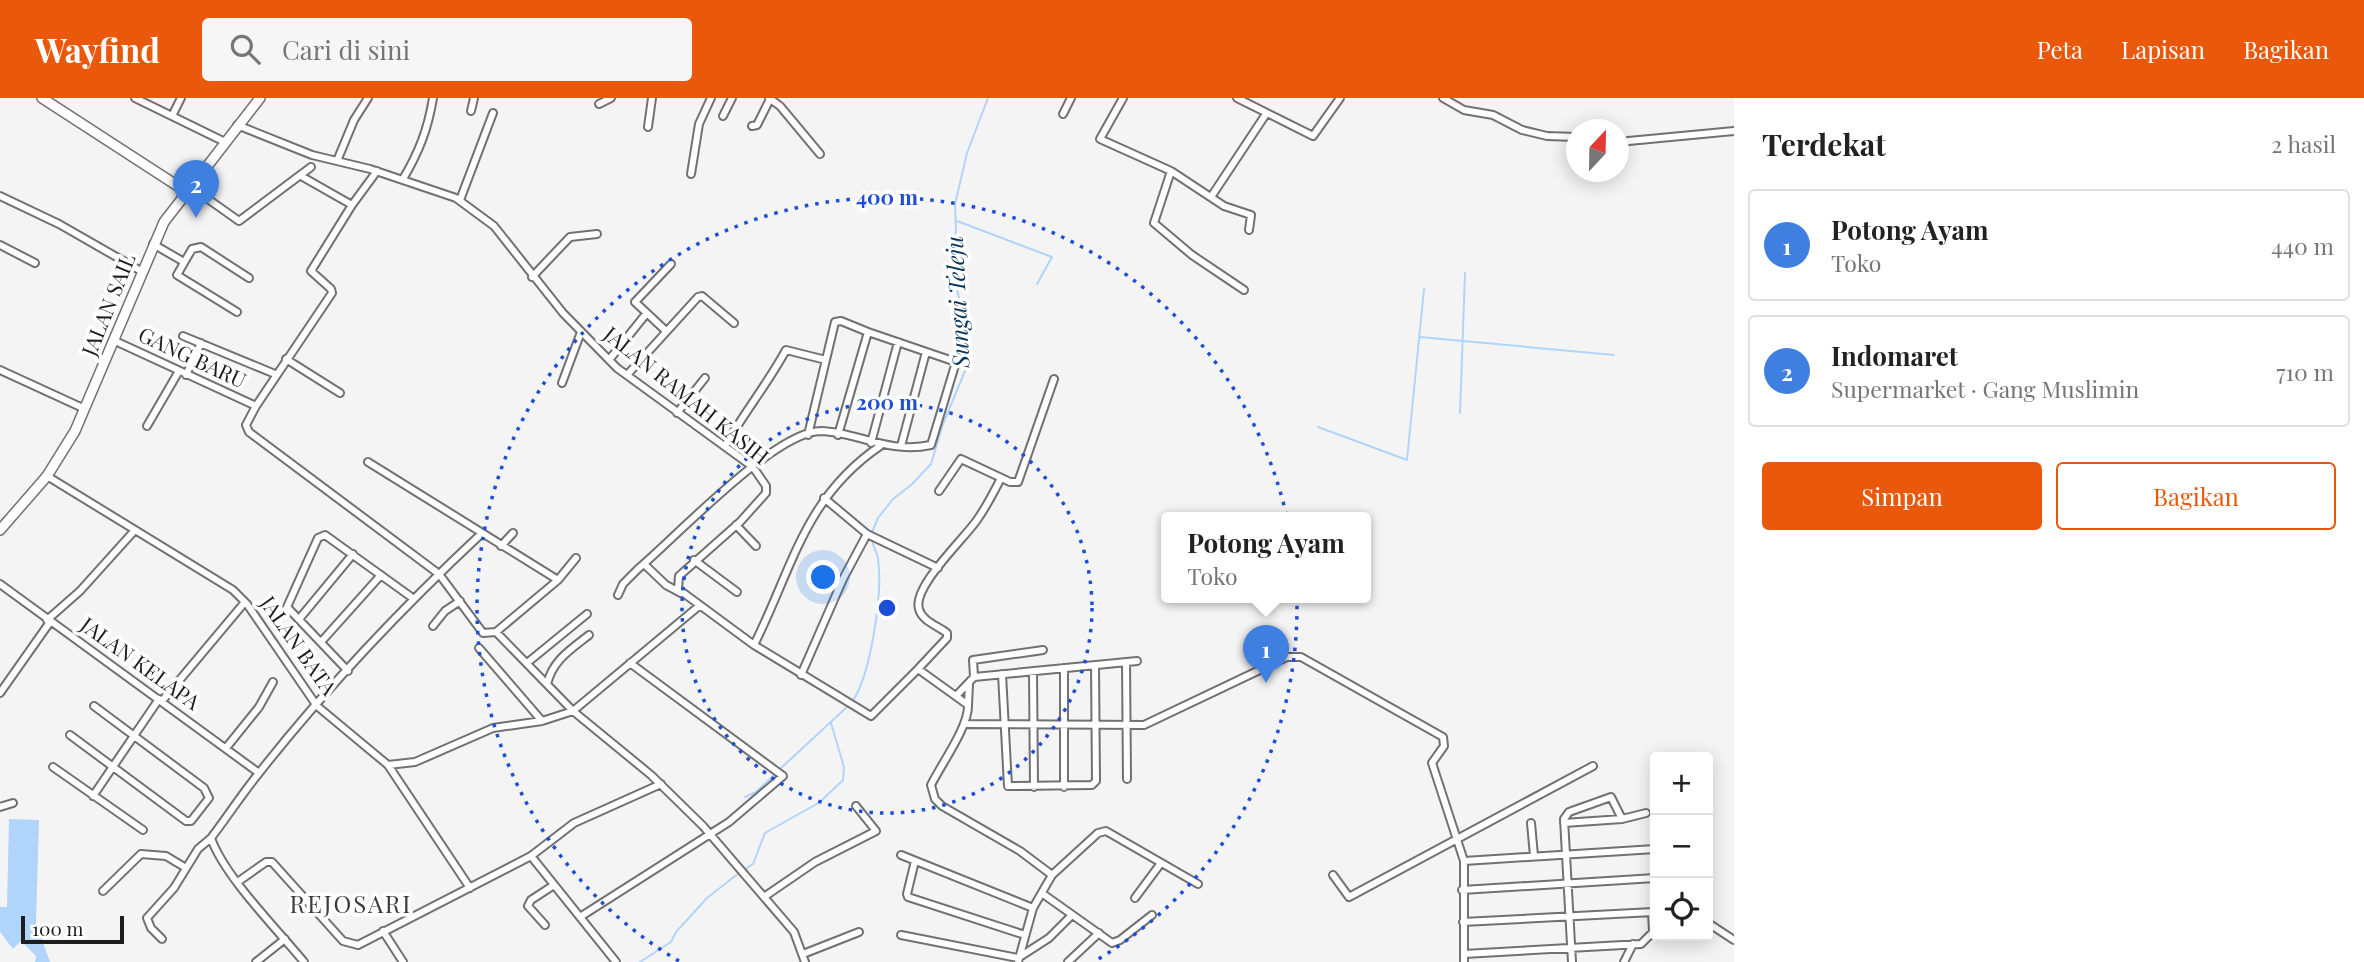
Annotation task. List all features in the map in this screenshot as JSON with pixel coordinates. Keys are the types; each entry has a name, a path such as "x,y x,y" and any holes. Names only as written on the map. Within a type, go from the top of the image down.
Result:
{"street":[{"path":"42,98 239,222 311,167"},
{"path":"135,98 173,114 225,142"},
{"path":"173,114 181,98"},
{"name":"JALAN SAIL","path":"0,530 47,476 85,409 152,244 237,125 260,98"},
{"path":"337,160 354,120 368,98"},
{"path":"403,179 421,149 430,122 433,98"},
{"path":"471,110 474,98"},
{"path":"598,104 611,98"},
{"path":"648,127 652,98"},
{"path":"691,174 699,124 711,98"},
{"path":"723,116 732,98"},
{"path":"752,126 757,125 770,98 820,154"},
{"path":"1063,114 1071,98"},
{"path":"1237,98 1313,136 1340,98"},
{"path":"1443,98 1464,110 1493,115 1522,130 1547,136 1566,136"},
{"path":"1120,99 1100,139 1171,172 1224,206 1251,215 1248,230"},
{"path":"460,200 493,113"},
{"path":"1211,197 1266,114"},
{"name":"JALAN RAMAH KASIH","path":"237,125 312,155 377,171 460,200 494,226 532,277 609,360 753,467 766,486 766,493 736,525 679,576 678,589 681,593"},
{"path":"1629,141 1734,131"},
{"path":"377,171 352,205 311,271 332,293 275,374 246,425 249,432 439,573 483,633 496,632 558,580 576,558"},
{"path":"1171,172 1154,223 1192,255 1244,290"},
{"path":"301,176 352,205"},
{"path":"0,196 59,224 141,271"},
{"path":"532,277 570,237 597,234"},
{"path":"152,244 184,262"},
{"path":"0,246 35,263"},
{"path":"237,312 177,275 192,249 201,247 249,278"},
{"path":"666,331 646,314 635,300 671,264"},
{"path":"626,375 700,296 734,323"},
{"path":"609,360 646,314"},
{"path":"618,595 623,584 644,564 779,447 820,431 880,446 925,447 933,443 956,362 837,320 808,435"},
{"path":"562,383 581,332"},
{"path":"838,435 868,332"},
{"path":"183,336 275,374"},
{"name":"GANG BARU","path":"113,340 256,406"},
{"path":"871,443 898,342"},
{"path":"147,426 201,343"},
{"path":"724,446 756,393 772,377 786,350 826,360"},
{"path":"901,446 926,352"},
{"path":"286,359 340,394"},
{"path":"0,370 85,409"},
{"path":"677,413 705,379"},
{"path":"939,491 961,459 1014,484 1018,482 1055,379"},
{"path":"754,645 794,552 824,498 855,464 880,446"},
{"path":"368,462 558,580"},
{"name":"JALAN BATA","path":"47,476 233,590 245,602 317,706 388,765 470,888"},
{"path":"644,564 666,585 754,645 858,710 874,716 947,638 947,633 919,611 918,598 938,568 978,519 1001,478"},
{"path":"824,498 871,535 938,568"},
{"path":"736,525 756,546"},
{"path":"0,693 48,621 80,591 135,530"},
{"path":"501,546 513,533"},
{"path":"162,939 146,919 174,888 198,849 211,838 259,773 348,671 439,573 481,534"},
{"path":"348,671 287,607 318,538 325,535 414,599"},
{"path":"801,676 843,579 871,535"},
{"path":"300,618 353,554"},
{"path":"694,561 737,592"},
{"path":"321,642 381,575"},
{"name":"JALAN KELAPA","path":"0,583 48,621 259,773"},
{"path":"433,626 446,611 460,601"},
{"path":"93,796 160,700 245,602"},
{"path":"388,765 415,762 493,728 542,721 573,711 699,606"},
{"path":"527,663 587,614"},
{"path":"496,632 573,711 661,784 709,834 794,932 805,962"},
{"path":"547,684 551,669 559,658 589,635"},
{"path":"479,648 542,721"},
{"path":"957,695 974,677 973,660 1043,650"},
{"path":"967,724 1144,725 1287,657 1301,657 1443,737 1444,746 1432,763 1464,861 1464,958 1641,944 1650,935"},
{"path":"974,677 1137,661"},
{"path":"1126,662 1127,779"},
{"path":"580,917 729,822 783,777 630,663"},
{"path":"1002,674 1002,726 1008,786 1092,785 1096,781 1095,665"},
{"path":"1063,668 1064,787"},
{"path":"918,670 968,705"},
{"path":"1033,671 1034,787"},
{"path":"226,748 259,707 273,682"},
{"path":"969,684 967,724 951,745 931,785 935,799 1020,851 1052,875"},
{"path":"70,734 186,821 191,821 206,804 208,793 197,781 94,706"},
{"path":"1333,875 1349,897 1593,766"},
{"path":"53,767 143,830"},
{"path":"239,881 272,862 343,941 358,945 531,856 574,823 661,784"},
{"path":"1572,962 1564,823 1569,812 1611,797 1622,819"},
{"path":"0,807 13,803"},
{"path":"764,897 815,862 876,831 856,806"},
{"path":"1564,823 1622,819 1646,813"},
{"path":"1531,823 1534,856"},
{"path":"1018,960 1033,908 1052,875 1101,831 1198,884"},
{"path":"211,838 215,849 304,962"},
{"path":"1464,861 1650,849"},
{"path":"103,891 141,854 166,856 186,868"},
{"path":"901,855 1033,908"},
{"path":"531,856 616,962"},
{"path":"915,861 906,894 908,897 1025,935"},
{"path":"1135,898 1161,863"},
{"path":"1462,890 1650,878"},
{"path":"545,925 528,906 531,900 554,885"},
{"path":"1043,894 1112,943 1120,940 1152,915"},
{"path":"1463,922 1650,911"},
{"path":"901,935 1018,960 1049,938 1072,915"},
{"path":"1713,926 1734,940"},
{"path":"383,931 403,962"},
{"path":"803,954 859,932"},
{"path":"1068,962 1099,933"},
{"path":"256,962 285,939"},
{"path":"1624,962 1633,944"}],"water":[{"path":"9,819 39,820 36,923 50,962 35,962 36,956 21,941 13,949 0,932 0,907 7,907"}],"waterway":[{"name":"Sungai Teleju","path":"872,532 878,518 893,499 931,464 943,424 965,371 965,349 960,341 961,306 951,266 956,231 955,204 967,153 988,98"},
{"path":"957,221 1052,257 1037,284"},
{"path":"1460,413 1465,273"},
{"path":"1318,427 1407,460 1424,289"},
{"path":"1420,337 1614,355"},
{"name":"Sungai Teleju","path":"852,702 865,673 877,612 879,574 872,538"},
{"name":"Sungai Teleju","path":"780,769 848,706"},
{"name":"Sungai Teleju","path":"744,870 753,864 765,833 820,802 843,780 844,767 831,723"},
{"name":"Sungai Teleju","path":"745,797 756,792 776,773"},
{"name":"Sungai Teleju","path":"640,962 671,942 676,932 707,898 739,873"}],"place":[{"name":"Indomaret","path":"196,218"},
{"name":"Potong Ayam","path":"1266,683"}],"district":[{"name":"REJOSARI","path":"351,905"}]}
